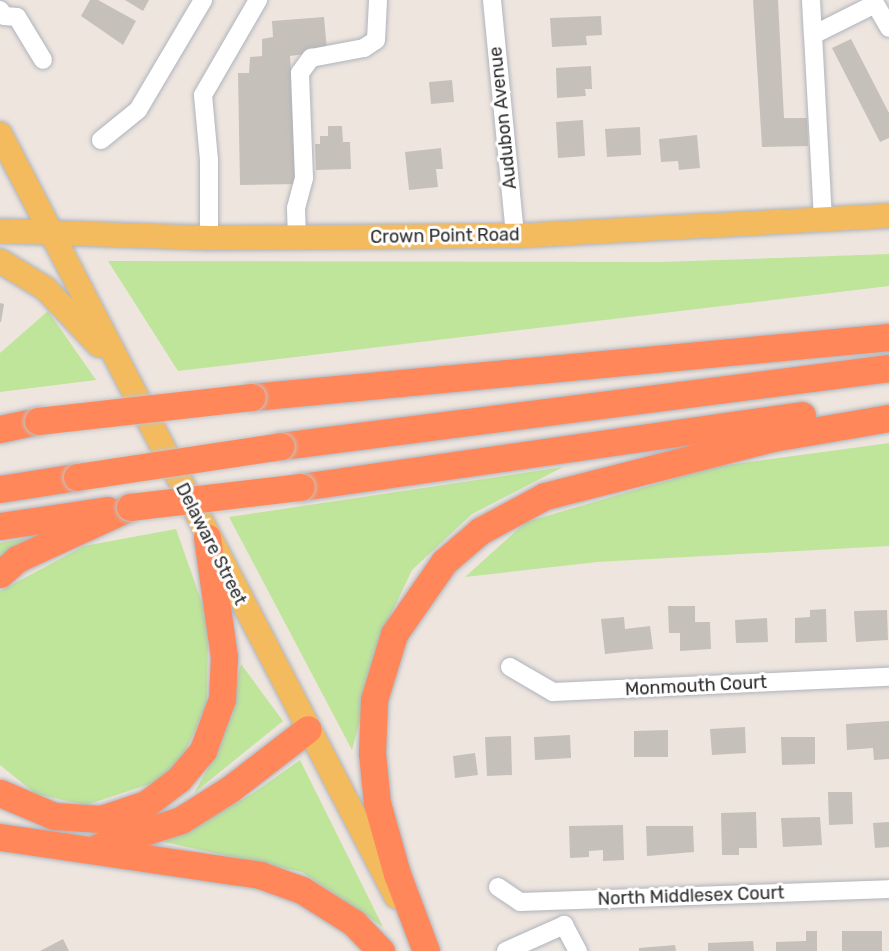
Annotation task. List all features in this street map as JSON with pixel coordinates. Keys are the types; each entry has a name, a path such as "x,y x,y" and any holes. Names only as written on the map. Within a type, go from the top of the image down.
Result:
{"highway":[{"path":"0,429 38,422 252,397 889,337"},
{"path":"0,489 281,446 889,368"},
{"path":"0,526 130,507 301,488 889,404"},
{"path":"425,951 397,874 377,803 372,753 374,700 394,634 444,562 480,531 545,496 773,438 889,418"},
{"path":"0,574 17,559 130,507"},
{"path":"0,793 54,816 77,821 125,814 146,804 179,779 202,750 222,699 224,657 207,537"},
{"path":"86,850 181,820 230,789 308,729"},
{"path":"0,837 260,875 302,890 345,917 381,951"}],"main road":[{"name":"Delaware Street","path":"0,134 207,537 425,951"},
{"name":"Crown Point Road","path":"0,231 209,238 515,236 889,216"},
{"path":"0,261 46,289 120,369"}],"street":[{"path":"101,140 138,110 202,0"},
{"path":"209,238 209,160 203,95 258,0"},
{"path":"297,238 296,208 304,178 300,72 311,58 364,48 376,40 378,0"},
{"name":"Audubon Avenue","path":"492,0 515,236"},
{"path":"811,0 823,219"},
{"path":"813,35 874,2 889,28"},
{"path":"0,10 4,16 17,17 43,60"},
{"name":"Monmouth Court","path":"510,667 553,692 889,677"},
{"name":"North Middlesex Court","path":"498,887 520,902 889,889"},
{"path":"506,951 564,925 578,951"}],"green space":[{"path":"889,254 889,286 178,371 108,261 662,262"},
{"path":"48,311 96,380 0,392 0,353"},
{"path":"889,443 889,546 597,562 465,577 526,522 713,467"},
{"path":"563,467 472,514 412,570 385,627 352,750 229,517"},
{"path":"176,529 208,620 207,704 174,776 86,805 36,794 0,765 0,591 84,546"},
{"path":"28,538 0,561 0,543"},
{"path":"241,664 283,721 194,793 216,754"},
{"path":"300,760 383,927 302,872 164,842 252,794"}],"building":[{"path":"90,0 98,0 136,21 123,45 81,16"},
{"path":"125,0 149,0 143,11"},
{"path":"753,0 778,0 784,118 807,118 808,146 762,147"},
{"path":"601,16 602,35 586,36 587,45 552,47 550,18"},
{"path":"324,17 327,51 290,56 299,184 240,185 238,73 249,73 250,57 262,56 262,39 273,37 272,21"},
{"path":"851,39 889,113 889,138 880,142 832,48"},
{"path":"591,66 592,89 585,89 586,96 557,98 556,68"},
{"path":"452,80 454,102 431,104 429,82"},
{"path":"583,120 585,156 558,158 556,122"},
{"path":"328,126 342,126 343,142 350,142 351,169 316,170 315,144 320,144 320,136 328,136"},
{"path":"640,127 641,155 607,157 605,129"},
{"path":"697,135 700,168 679,170 678,161 661,162 659,139"},
{"path":"441,148 443,169 436,169 438,187 409,190 405,152"},
{"path":"0,303 4,304 1,322 0,322"},
{"path":"668,606 695,606 695,622 710,622 711,649 680,651 680,633 669,633"},
{"path":"826,609 827,642 795,643 795,618 810,617 810,610"},
{"path":"887,610 888,640 856,642 854,611"},
{"path":"624,617 625,629 650,626 653,649 605,654 601,619"},
{"path":"767,618 768,642 736,643 735,620"},
{"path":"889,721 889,759 874,760 873,748 847,750 846,724"},
{"path":"745,727 746,753 712,755 710,729"},
{"path":"668,730 668,757 634,757 634,731"},
{"path":"570,735 571,758 535,760 534,737"},
{"path":"511,736 512,775 487,776 485,737"},
{"path":"781,737 815,737 815,764 782,765"},
{"path":"475,753 478,775 455,778 453,756"},
{"path":"828,792 852,792 853,824 829,825"},
{"path":"756,812 757,848 739,848 739,855 722,855 721,813"},
{"path":"820,817 822,845 783,847 781,818"},
{"path":"889,822 889,847 875,848 873,823"},
{"path":"623,825 624,860 603,861 603,850 589,851 589,857 570,858 569,826"},
{"path":"646,826 693,826 694,852 647,856"},
{"path":"806,931 817,931 817,951 776,951 776,942 806,941"},
{"path":"842,931 882,931 882,951 842,951"},
{"path":"63,939 69,951 40,951"},
{"path":"753,941 754,951 708,951 708,943"},
{"path":"675,945 676,951 639,951 639,948"}]}
